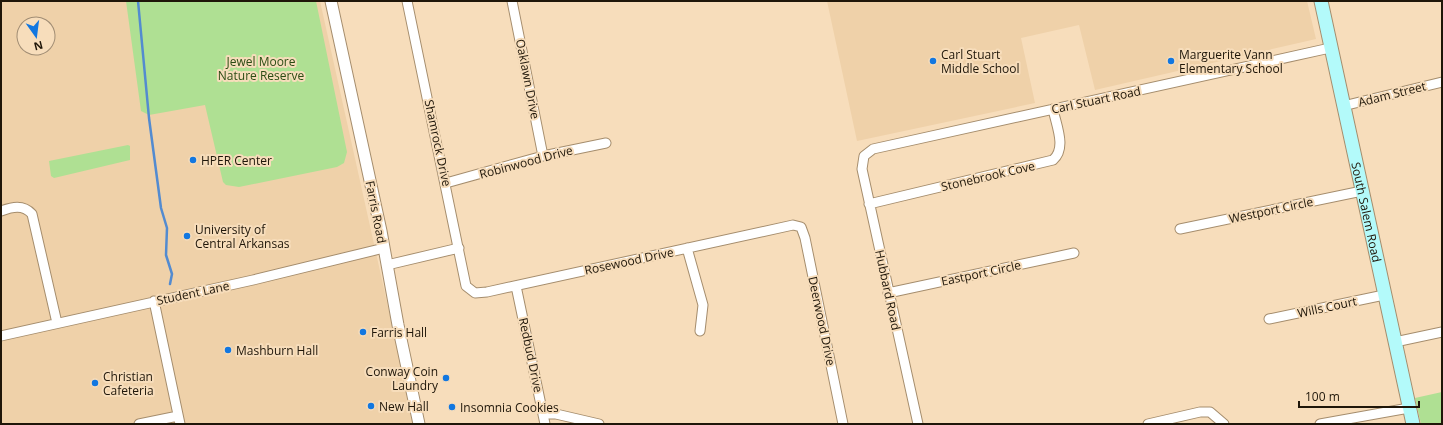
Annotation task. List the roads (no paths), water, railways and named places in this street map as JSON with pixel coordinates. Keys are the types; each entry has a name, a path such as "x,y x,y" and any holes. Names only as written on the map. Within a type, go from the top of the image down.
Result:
{"main road":[{"name":"South Salem Road","path":"1321,1 1412,424"}],"street":[{"name":"Farris Road","path":"331,1 420,424"},
{"name":"Shamrock Drive","path":"407,1 466,286"},
{"name":"Oaklawn Drive","path":"512,1 543,156"},
{"name":"Carl Stuart Road","path":"864,156 873,149 1330,48"},
{"name":"Adam Street","path":"1343,106 1442,82"},
{"name":"Stonebrook Cove","path":"869,204 1053,160 1058,156 1060,145 1053,109"},
{"name":"Robinwood Drive","path":"446,184 543,156 606,143"},
{"name":"Hubbard Road","path":"864,156 862,169 869,204 918,424"},
{"name":"Westport Circle","path":"1180,229 1362,191"},
{"path":"1,210 20,207 27,209 32,214 57,323"},
{"name":"Rosewood Drive","path":"466,286 475,293 516,286 793,225"},
{"name":"Deerwood Drive","path":"793,225 801,227 805,238 843,424"},
{"name":"Student Lane","path":"1,336 253,280 384,248"},
{"path":"386,265 459,248"},
{"path":"687,248 703,305 700,331"},
{"name":"Eastport Circle","path":"888,292 1074,253"},
{"name":"Redbud Drive","path":"516,286 545,424"},
{"name":"Wills Court","path":"1269,319 1384,295"},
{"path":"139,424 179,420 154,301"},
{"path":"1395,342 1442,332"},
{"path":"1320,424 1344,422 1409,408"},
{"path":"1148,424 1200,412 1210,412 1224,424"},
{"path":"543,414 556,414 599,424"}],"waterway":[{"path":"138,1 149,118 161,208 167,228 166,255 172,274 170,284"}],"place":[{"name":"Carl Stuart Middle School","path":"933,61"},
{"name":"Marguerite Vann Elementary School","path":"1171,61"},
{"name":"HPER Center","path":"193,160"},
{"name":"University of Central Arkansas","path":"187,236"},
{"name":"Farris Hall","path":"363,332"},
{"name":"Mashburn Hall","path":"228,350"},
{"name":"Conway Coin Laundry","path":"446,378"},
{"name":"Christian Cafeteria","path":"95,383"},
{"name":"New Hall","path":"371,406"},
{"name":"Insomnia Cookies","path":"452,407"}],"park label":[{"name":"Jewel Moore Nature Reserve","path":"261,68"}]}
